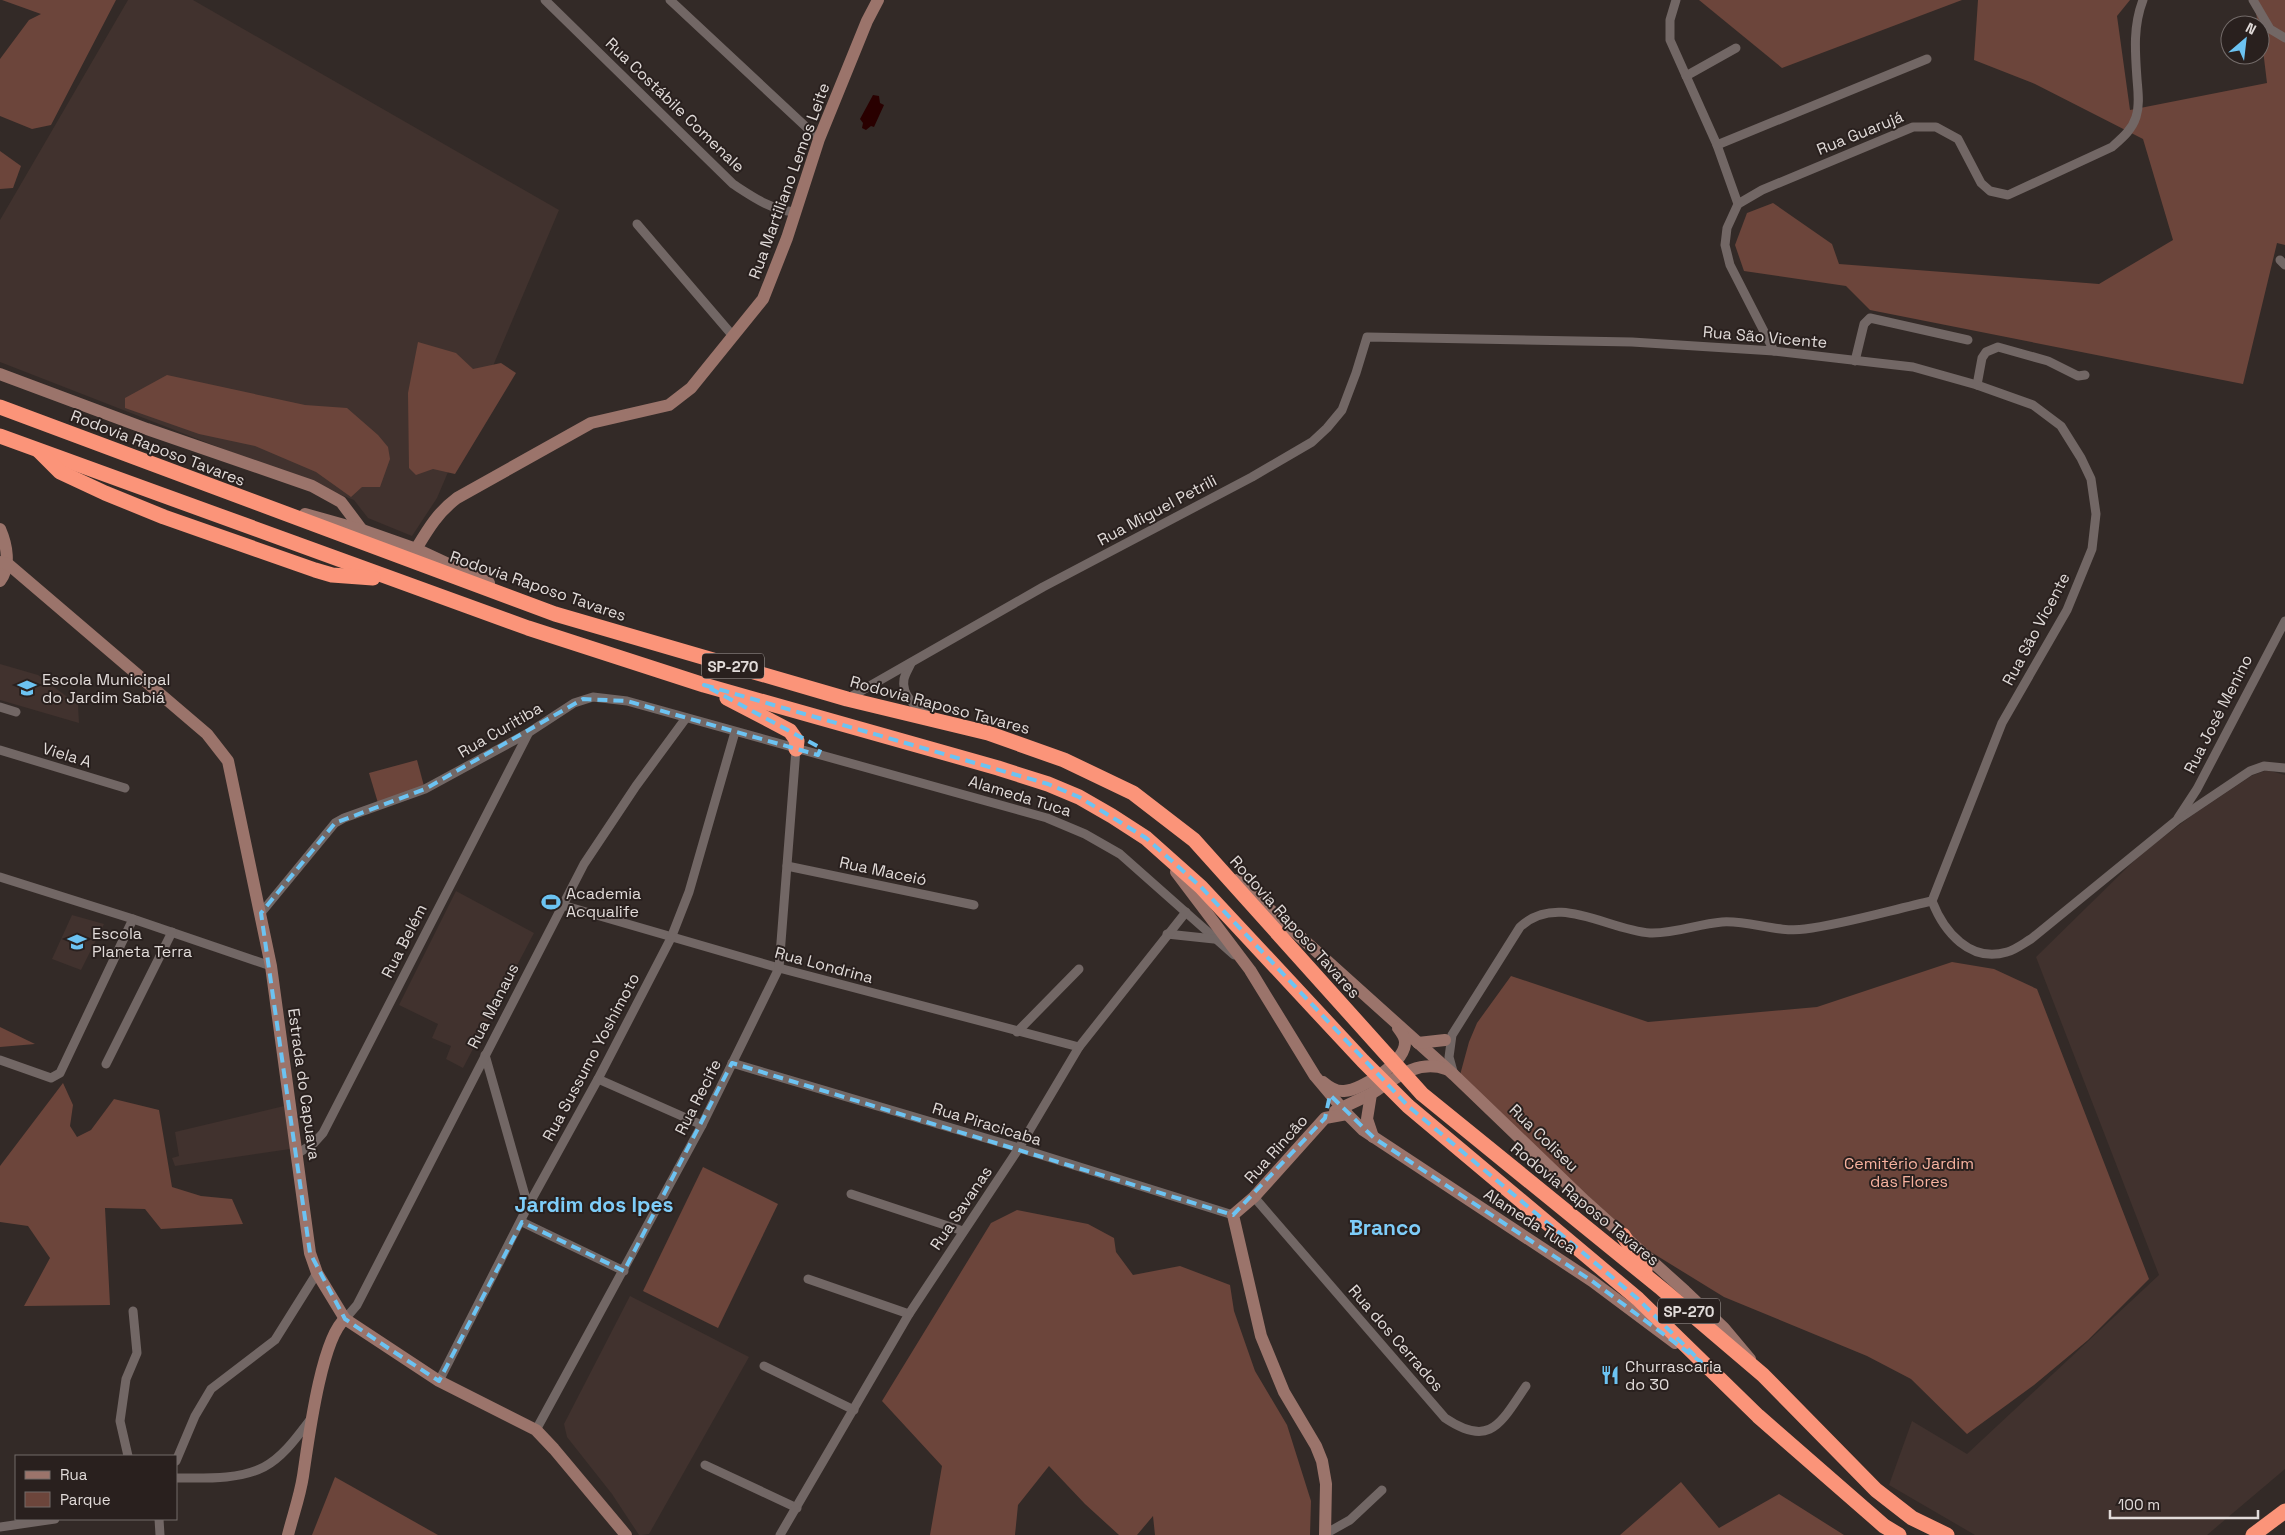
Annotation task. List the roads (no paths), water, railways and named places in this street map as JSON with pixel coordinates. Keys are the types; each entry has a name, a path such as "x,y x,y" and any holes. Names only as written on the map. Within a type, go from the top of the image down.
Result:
{"highway":[{"name":"Rodovia Raposo Tavares","path":"0,407 555,614 847,699 988,733 1027,746 1100,776 1133,793 1194,840 1422,1094 1653,1281 1763,1375 1876,1490 1912,1518 1948,1535"},
{"name":"SP-270","path":"0,436 528,628 704,685 988,765 1048,784 1079,797 1146,838 1202,887 1363,1061 1408,1106 1460,1152 1638,1299 1758,1416 1884,1526 1899,1535"},
{"path":"704,685 790,731 797,741 796,749"},
{"path":"1623,1235 1653,1281"},
{"path":"2252,1535 2285,1511"}],"street":[{"name":"Rua Costábile Comenale","path":"545,0 733,184 767,205 781,211 796,212"},
{"path":"670,0 819,139"},
{"name":"Rua Martiliano Lemos Leite","path":"416,549 434,520 443,509 457,498 592,424 669,405 691,388 763,299 796,212 819,139 867,22 878,0"},
{"path":"1676,0 1672,10 1669,30 1670,40 1717,144 1738,204 1728,228 1725,245 1730,265 1774,351"},
{"name":"Rua Guarujá","path":"1738,204 1762,190 1913,127 1936,127 1958,139 1981,183 1990,191 2008,195 2112,147 2126,135 2136,119 2139,103 2134,44 2136,17 2143,0"},
{"path":"2253,0 2270,29 2285,38"},
{"path":"1686,76 1736,48"},
{"path":"1717,144 1927,59"},
{"path":"637,224 733,336"},
{"path":"1855,361 1864,324 1870,318 1968,340"},
{"name":"Rua São Vicente","path":"1367,337 1632,342 1774,351 1912,367 1977,385 2033,405 2061,426 2081,458 2090,479 2095,523 2092,549 2067,610 2002,723 1932,901"},
{"name":"Rua Miguel Petrili","path":"847,699 889,673 911,664 1043,587 1252,477 1312,442 1328,428 1342,410 1367,337"},
{"path":"1977,385 1986,352 1998,347 2048,361 2078,376 2085,375"},
{"path":"0,374 147,429 312,486 341,502 362,530"},
{"path":"236,496 362,530 416,549 555,614"},
{"path":"0,529 6,550 0,581 25,580"},
{"name":"Estrada do Capuava","path":"4,563 207,734 220,749 231,769 271,966 309,1246 317,1273 345,1319 439,1381 536,1430 626,1535"},
{"name":"Rua José Menino","path":"2177,820 2197,789 2285,621"},
{"path":"911,664 904,679 909,698 915,707 942,723"},
{"name":"Rua Curitiba","path":"261,913 335,823 425,789 528,734 574,703 593,697 627,701 796,749"},
{"path":"0,708 16,712"},
{"name":"Rua Manaus","path":"345,1319 357,1305 584,864 636,786 686,718"},
{"name":"Rua Sussumo Yoshimoto","path":"439,1381 522,1222 528,1206 598,1080 671,938 689,892 735,732"},
{"name":"Rua Belém","path":"297,1154 314,1143 323,1133 528,734"},
{"name":"Rua Recife","path":"536,1430 624,1272 702,1125 779,968 796,749"},
{"name":"Alameda Tuca","path":"796,749 1047,818 1085,834 1120,854 1250,970"},
{"name":"Viela A","path":"0,750 125,788"},
{"path":"1328,1092 1325,1118 1344,1111 1410,1069 1448,1038 1520,927 1530,918 1547,912 1570,913 1648,932 1672,932 1722,922 1805,929 1932,901 1939,920 1961,945 1980,954 2008,952 2031,939 2177,820 2250,770 2264,766 2285,768"},
{"name":"Alameda Tuca","path":"1146,838 1184,881 1250,970 1315,1076 1344,1111 1374,1138 1592,1281 1701,1362"},
{"name":"Rua Coliseu","path":"1194,840 1429,1052 1724,1328 1763,1375"},
{"name":"Rua Maceió","path":"787,866 974,905"},
{"path":"0,877 133,919 271,966"},
{"name":"Rua Londrina","path":"562,906 779,968 1079,1047"},
{"name":"Rua Savanas","path":"780,1535 909,1314 1019,1148 1079,1047 1186,912"},
{"path":"0,1060 51,1078 59,1075 133,919"},
{"path":"106,1064 172,932"},
{"path":"1168,934 1217,940"},
{"path":"1017,1032 1079,969"},
{"path":"1315,1076 1331,1088 1342,1092 1352,1090 1369,1082 1396,1062 1403,1053 1405,1038 1395,1023"},
{"path":"1418,1043 1448,1038"},
{"path":"1410,1069 1434,1065 1450,1072 1448,1038"},
{"path":"485,1055 528,1206"},
{"name":"Rua Piracicaba","path":"732,1063 1019,1148 1233,1216"},
{"path":"598,1080 702,1125"},
{"path":"1371,1094 1367,1120 1374,1138"},
{"name":"Rua Rincão","path":"1233,1216 1254,1197 1325,1118"},
{"path":"851,1194 963,1231"},
{"name":"Rua dos Cerrados","path":"1254,1197 1445,1418 1461,1429 1479,1433 1492,1428 1503,1419 1526,1386"},
{"path":"1233,1216 1261,1336 1284,1392 1316,1446 1322,1461 1326,1484 1325,1535"},
{"path":"522,1222 624,1272"},
{"path":"178,1456 195,1416 211,1390 275,1340 317,1273"},
{"path":"808,1279 909,1314"},
{"path":"128,1455 120,1421 126,1379 137,1353 133,1311"},
{"path":"288,1535 303,1477 310,1420 334,1332 345,1319"},
{"path":"764,1366 854,1410"},
{"path":"178,1478 210,1478 246,1473 264,1467 288,1447 310,1420"},
{"path":"705,1465 797,1508"},
{"path":"1325,1535 1350,1520 1382,1490"},
{"path":"0,1526 47,1520"},
{"path":"159,1520 160,1535"}],"place":[{"name":"Escola Municipal do Jardim Sabiá","path":"27,688"},
{"name":"Academia Acqualife","path":"551,902"},
{"name":"Escola Planeta Terra","path":"77,942"},
{"name":"Churrascaria do 30","path":"1610,1375"}],"district":[{"name":"Jardim dos Ipes","path":"594,1204"},
{"name":"Branco","path":"1385,1227"}],"park label":[{"name":"Cemitério Jardim das Flores","path":"1909,1172"}]}
